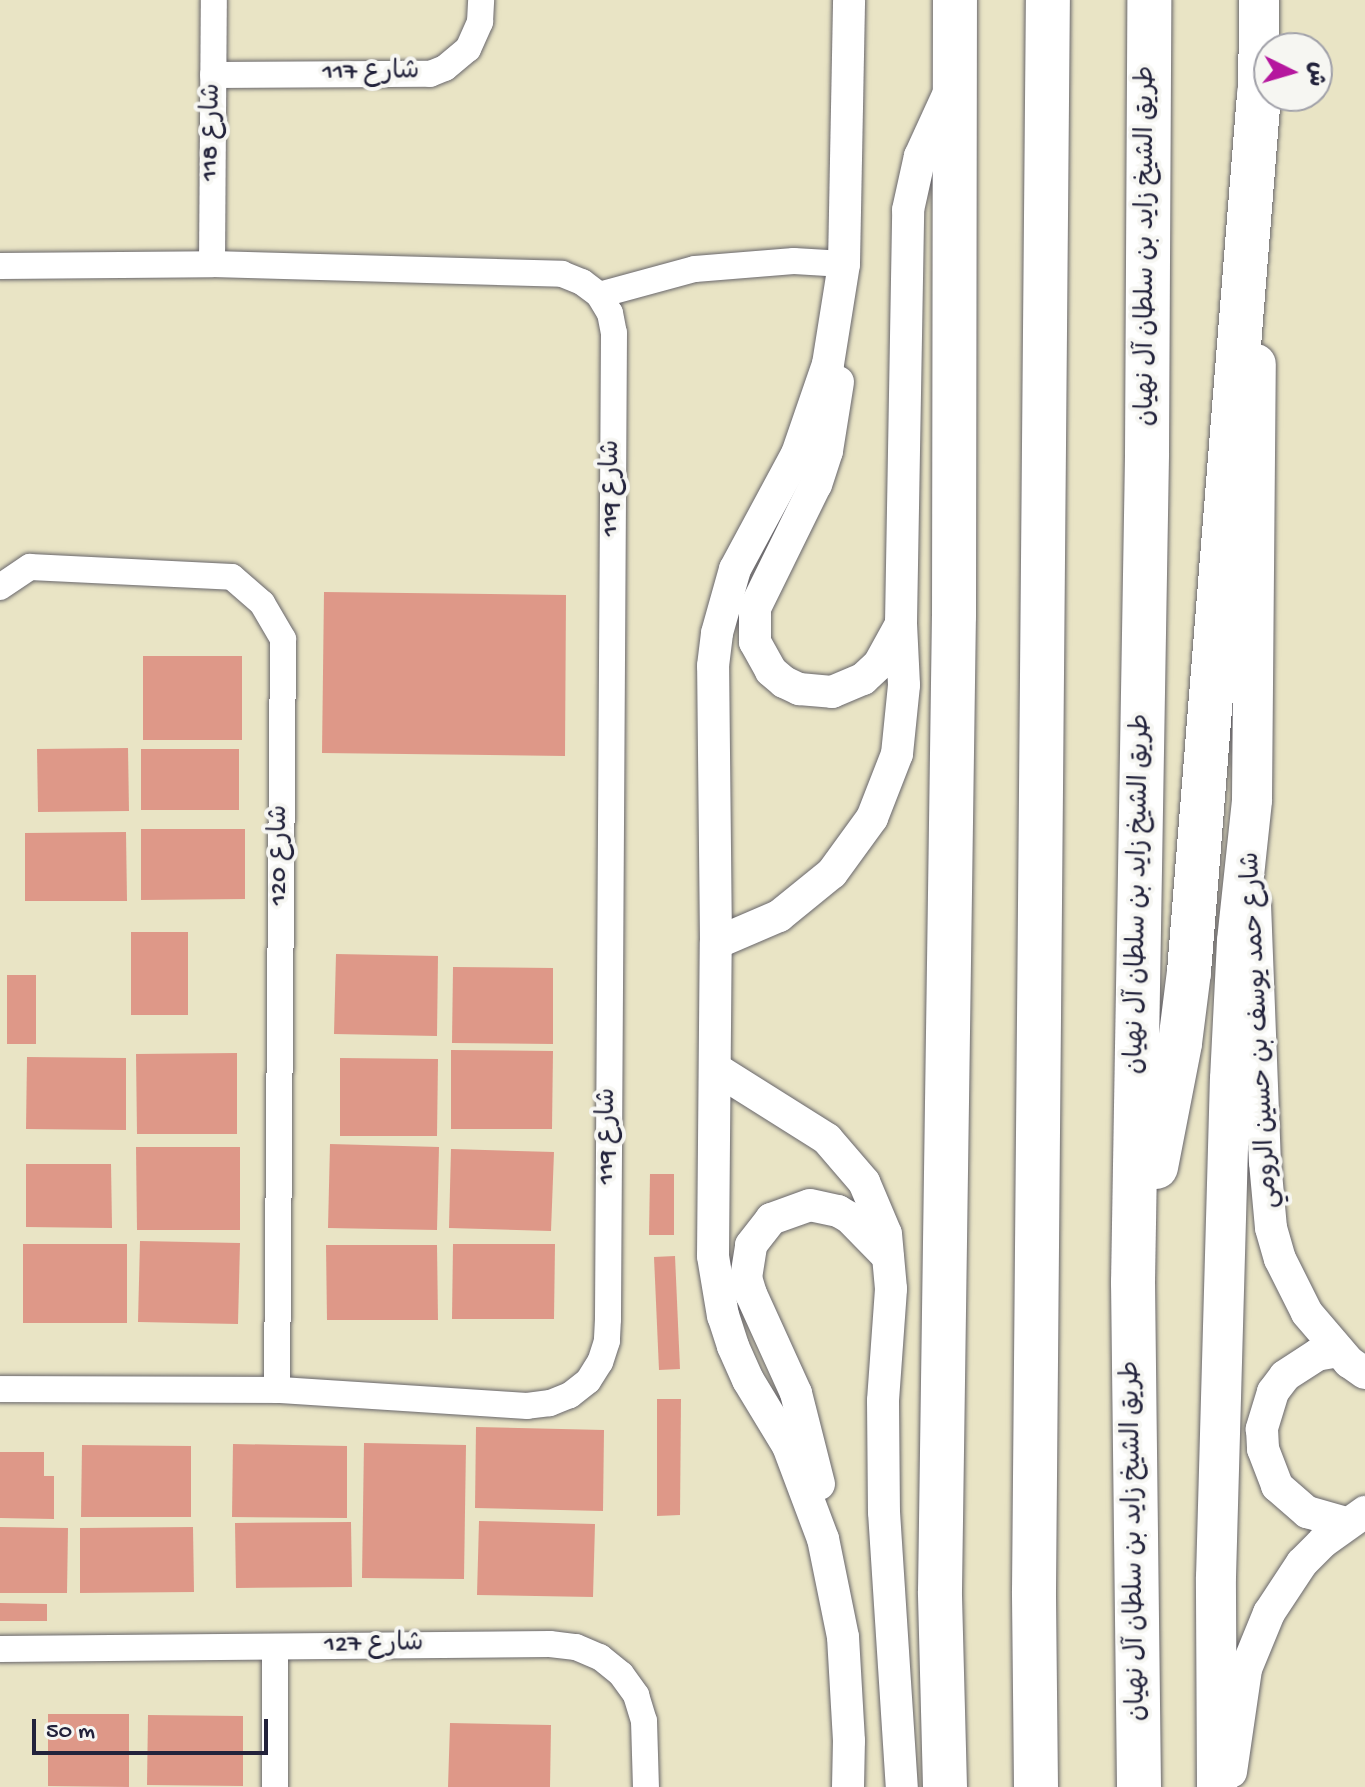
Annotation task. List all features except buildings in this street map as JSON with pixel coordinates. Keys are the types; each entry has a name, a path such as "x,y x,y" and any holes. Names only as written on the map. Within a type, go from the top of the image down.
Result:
{"highway":[{"path":"945,1787 940,1591 954,616 955,0"},
{"path":"1036,1787 1034,1575 1048,0"},
{"name":"طريق الشيخ زايد بن سلطان آل نهيان","path":"1139,1787 1133,1283 1147,453 1149,0"},
{"path":"1133,1283 1180,1043 1189,972 1258,112"}],"main road":[{"path":"1259,0 1259,32"},
{"path":"1217,1787 1215,1617 1230,1079 1237,941 1252,800 1259,112"}],"street":[{"name":"شارع 118","path":"212,264 214,0"},
{"name":"شارع 117","path":"213,75 430,74 445,68 468,49 480,22 481,0"},
{"path":"849,0 844,264 838,315 838,383 827,451 802,516 755,608 755,642 766,664 784,682 799,689 832,692 863,679 879,664 901,623"},
{"path":"716,943 769,921 807,896 832,873 872,818 897,754 902,720 908,210 920,156 955,81"},
{"path":"0,266 212,264 562,274 582,282 599,295 646,280 707,268 794,261 844,264"},
{"name":"شارع 119","path":"0,1389 277,1390 527,1406 550,1403 570,1395 588,1381 600,1362 607,1341 614,333 610,313 599,295"},
{"path":"823,1539 788,1446 748,1380 723,1316 713,1256 716,943 713,666 717,633 735,569 776,497 814,410 838,315"},
{"name":"شارع 120","path":"0,587 30,567 232,577 262,603 283,639 277,1390"},
{"name":"شارع حمد يوسف بن حسين الرومي","path":"1252,800 1265,1162 1271,1228 1292,1287 1307,1313 1339,1351 1365,1373"},
{"path":"716,1069 805,1122 848,1159 877,1207 891,1261 882,1457 902,1787"},
{"path":"848,1787 849,1741 843,1637 823,1539 821,1502 807,1428 786,1370 751,1294 747,1261 751,1245 771,1219 810,1205 838,1211 850,1218 866,1231 891,1261"},
{"path":"1339,1351 1317,1355 1285,1376 1265,1409 1263,1449 1277,1486 1291,1500 1325,1519 1356,1517"},
{"path":"1229,1787 1241,1699 1256,1641 1284,1587 1323,1542 1356,1517"},
{"name":"شارع 127","path":"0,1649 550,1644 576,1647 600,1657 621,1674 636,1695 644,1721 646,1787"},
{"path":"275,1647 275,1787"}]}
